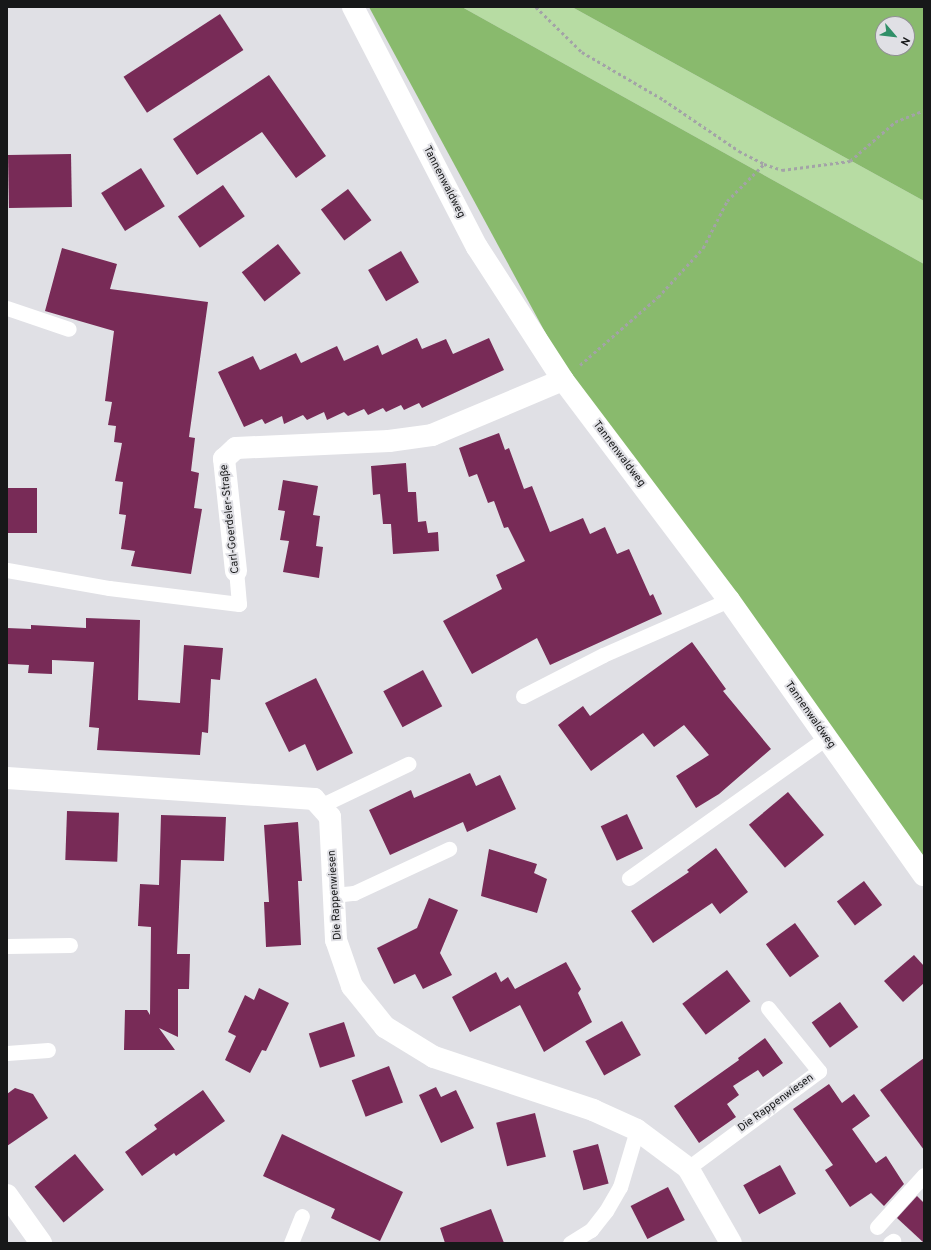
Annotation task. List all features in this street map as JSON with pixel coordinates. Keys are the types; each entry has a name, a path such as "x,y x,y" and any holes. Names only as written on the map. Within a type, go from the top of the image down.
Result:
{"street":[{"name":"Tannenwaldweg","path":"353,7 477,247 563,380 729,600 924,875"},
{"name":"Carl-Goerdeler-Straße","path":"236,571 224,459 236,448 389,441 432,435 563,380"},
{"path":"7,778 314,799 320,806"},
{"name":"Die Rappenwiesen","path":"320,806 330,817 336,940 352,986 385,1027 434,1057 593,1110 637,1130 688,1168 731,1243"},
{"path":"7,1195 41,1243"}],"lane":[{"path":"7,308 69,329"},
{"name":"Carl-Goerdeler-Straße","path":"7,570 109,588 239,604 236,571"},
{"path":"523,696 603,655 729,600"},
{"path":"629,878 826,738"},
{"path":"320,806 408,764"},
{"path":"334,895 354,893 449,849"},
{"path":"7,946 70,945"},
{"name":"Die Rappenwiesen","path":"688,1168 819,1071 768,1008"},
{"path":"7,1054 48,1050"},
{"path":"570,1243 591,1230 606,1211 620,1187 637,1130"},
{"path":"877,1227 924,1175"},
{"path":"291,1243 302,1216"}],"path":[{"path":"536,7 582,52 664,100 740,151 764,164 782,170 850,161 895,122 924,110"},
{"path":"563,380 658,297 704,248 727,201 764,164"}],"green space":[{"path":"369,7 462,7 924,264 924,857 558,356"},
{"path":"462,7 572,7 924,201 924,264"},
{"path":"572,7 924,7 924,201"}],"building":[{"path":"220,14 243,50 147,113 124,77"},
{"path":"269,75 326,156 296,178 262,132 197,175 173,139"},
{"path":"71,154 72,207 9,208 8,155"},
{"path":"141,168 165,206 125,231 101,193"},
{"path":"223,185 245,216 200,248 178,217"},
{"path":"348,189 371,220 344,241 321,209"},
{"path":"278,244 301,273 265,301 242,272"},
{"path":"62,248 117,264 110,289 208,302 189,437 195,438 191,471 199,473 194,508 202,509 191,574 131,566 135,551 121,549 126,515 119,514 123,482 115,481 122,443 114,442 116,426 108,425 112,402 105,401 114,331 45,311"},
{"path":"401,251 419,282 386,301 368,270"},
{"path":"417,338 422,349 446,339 453,354 489,338 504,370 422,408 419,403 404,410 401,405 386,412 383,408 368,415 364,409 348,416 344,412 327,420 324,412 307,420 303,415 284,424 282,416 265,424 262,419 244,427 218,372 253,356 260,370 296,353 301,363 337,346 344,361 378,345 382,355"},
{"path":"499,433 505,450 509,448 524,489 532,486 550,532 583,518 590,534 605,527 617,554 629,549 650,596 653,594 662,614 550,665 537,638 472,674 443,621 502,589 496,575 525,561 508,527 504,528 494,501 488,503 477,474 469,477 459,448"},
{"path":"406,463 408,492 416,492 418,522 426,521 428,533 438,532 439,551 393,554 391,524 383,524 380,494 373,495 371,466"},
{"path":"283,480 318,486 313,515 320,516 316,546 323,547 319,578 283,572 289,541 280,540 285,511 278,510"},
{"path":"7,488 37,488 37,533 7,533"},
{"path":"86,618 140,620 138,700 180,703 184,645 223,648 220,680 211,679 208,733 202,732 200,755 97,750 99,728 89,727 94,662 52,660 52,674 28,673 29,665 7,664 7,628 31,629 31,625 86,628"},
{"path":"692,642 726,689 723,691 771,749 719,794 696,808 676,776 709,755 684,725 654,747 643,733 591,771 558,725 583,706 590,716"},
{"path":"423,670 442,706 403,727 383,691"},
{"path":"316,678 353,753 317,771 305,744 289,752 265,703"},
{"path":"470,773 476,786 500,775 516,809 467,832 463,822 390,855 369,810 411,790 414,798"},
{"path":"788,792 824,835 785,868 749,825"},
{"path":"67,811 119,813 117,862 65,860"},
{"path":"627,814 643,848 617,861 601,826"},
{"path":"161,815 226,817 224,861 181,860 177,954 190,954 189,989 178,989 178,1037 159,1028 175,1050 124,1050 125,1010 147,1010 150,1015 151,927 138,926 140,884 159,885"},
{"path":"298,822 302,881 298,881 301,945 266,947 264,902 269,902 264,825"},
{"path":"716,848 748,892 720,914 712,903 653,943 631,911 689,872 687,870"},
{"path":"489,849 537,864 534,873 547,879 537,913 481,896"},
{"path":"864,881 882,905 855,925 837,901"},
{"path":"429,898 458,910 440,953 452,975 423,989 415,974 394,984 377,948 417,928"},
{"path":"795,923 819,956 790,977 766,944"},
{"path":"914,955 924,966 924,983 903,1002 884,981"},
{"path":"566,962 581,989 578,993 592,1022 544,1052 520,1005 470,1032 452,997 496,972 501,982 508,977 515,989"},
{"path":"727,970 750,1001 706,1035 682,1004"},
{"path":"259,988 289,1003 266,1051 262,1050 250,1073 225,1060 236,1036 228,1032 245,995 254,1000"},
{"path":"840,1002 858,1027 830,1048 812,1023"},
{"path":"622,1021 641,1055 604,1075 585,1041"},
{"path":"344,1022 355,1056 320,1068 309,1033"},
{"path":"765,1038 783,1063 763,1077 758,1070 733,1086 739,1095 727,1104 736,1117 699,1143 674,1106 739,1060 738,1058"},
{"path":"924,1058 924,1150 880,1090"},
{"path":"389,1066 403,1102 366,1117 352,1080"},
{"path":"829,1084 842,1103 854,1094 870,1116 852,1129 876,1163 886,1156 904,1184 884,1206 871,1193 850,1207 825,1170 833,1165 793,1109"},
{"path":"436,1087 441,1097 456,1090 474,1128 441,1143 419,1095"},
{"path":"15,1088 33,1094 48,1118 7,1146 7,1094"},
{"path":"203,1090 225,1121 176,1156 174,1153 142,1176 125,1152 157,1129 154,1125"},
{"path":"535,1113 546,1157 507,1166 496,1123"},
{"path":"282,1134 403,1192 380,1241 331,1218 335,1209 263,1176"},
{"path":"598,1144 609,1184 583,1190 573,1151"},
{"path":"75,1154 104,1190 64,1222 35,1187"},
{"path":"780,1165 796,1194 759,1214 743,1185"},
{"path":"668,1187 685,1220 647,1239 631,1206"},
{"path":"917,1196 924,1203 924,1243 897,1218"},
{"path":"491,1209 504,1243 445,1243 440,1228"}]}
